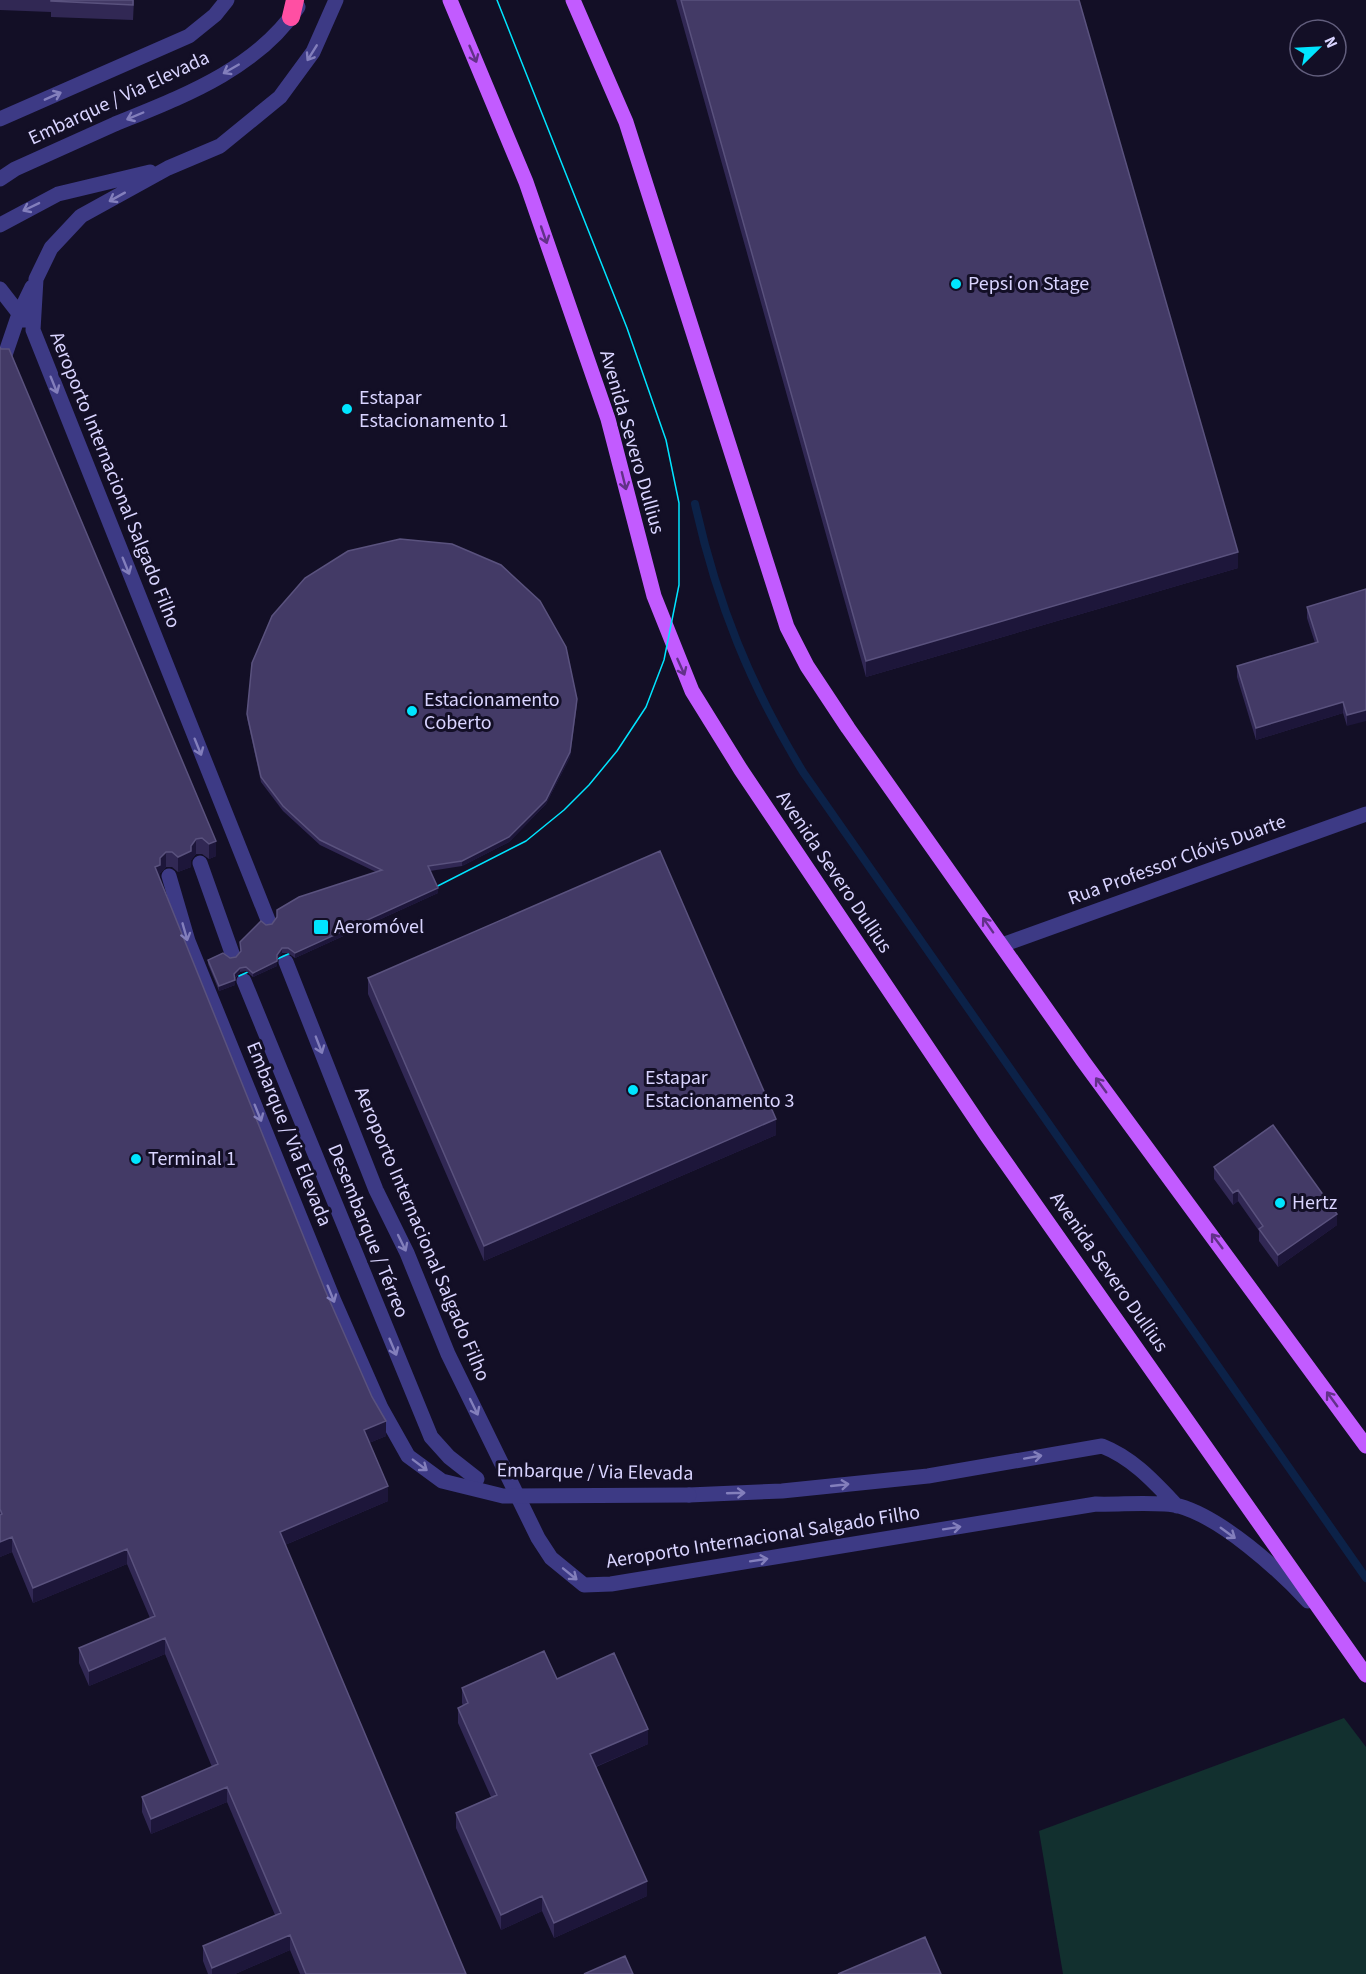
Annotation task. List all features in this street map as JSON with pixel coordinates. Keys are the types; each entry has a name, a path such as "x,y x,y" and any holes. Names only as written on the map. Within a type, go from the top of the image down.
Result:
{"main road":[{"name":"Avenida Severo Dullius","path":"450,0 526,182 608,419 654,596 692,691 741,770 987,1136 1366,1675"},
{"path":"573,0 626,122 787,627 807,666 848,728 1090,1070 1366,1446"}],"street":[{"path":"0,119 189,36 215,15 227,0"},
{"name":"Embarque / Via Elevada","path":"0,179 15,169 189,93 243,62 270,41 293,8 302,0"},
{"name":"Aeroporto Internacional Salgado Filho","path":"268,920 33,330 36,279 51,248 81,216 168,168 220,146 280,97 313,52 336,0"},
{"path":"0,225 58,194 168,168"},
{"path":"5,356 19,314 36,279"},
{"path":"0,289 33,330"},
{"name":"Rua Professor Clóvis Duarte","path":"1002,945 1366,814"},
{"path":"200,863 232,953"},
{"name":"Embarque / Via Elevada","path":"169,876 188,941 334,1301 381,1407 408,1456 442,1481 502,1496 689,1496 782,1491 928,1476 1102,1446 1116,1451 1149,1476 1177,1506"},
{"name":"Aeroporto Internacional Salgado Filho","path":"286,962 376,1190 407,1254 448,1354 538,1538 551,1558 584,1585 610,1584 1096,1504 1177,1506 1210,1520 1280,1570 1341,1637"},
{"name":"Desembarque / Térreo","path":"244,981 431,1437 449,1457 477,1479"}],"green space":[{"path":"1344,1718 1366,1747 1366,1974 1063,1974 1039,1831"}],"building":[{"path":"133,0 133,5 51,1"},
{"name":"Pepsi on Stage","path":"681,0 1079,0 1238,552 866,661"},
{"name":"Terminal 1","path":"0,347 9,349 216,841 209,844 202,838 196,839 191,846 191,851 178,857 172,852 166,852 160,858 160,865 155,867 325,1290 372,1397 386,1421 364,1430 388,1486 280,1532 466,1974 306,1974 290,1935 212,1968 203,1946 281,1913 227,1787 151,1819 142,1797 218,1764 165,1638 89,1671 79,1648 155,1616 127,1549 33,1588 12,1537 0,1542 0,1515 2,1514 0,1509"},
{"name":"Estacionamento Coberto","path":"400,539 452,544 501,565 540,601 566,647 577,699 570,752 546,800 509,837 462,861 428,866 438,888 295,953 288,948 282,948 277,955 277,961 253,973 246,967 240,968 234,974 235,980 219,986 208,960 223,953 230,958 236,957 241,951 240,942 261,921 266,925 272,924 277,917 277,910 299,897 382,870 320,840 283,806 261,777 247,714 252,663 272,616 305,578 348,551"},
{"path":"1366,589 1366,710 1347,715 1343,702 1256,728 1237,666 1318,642 1307,607"},
{"path":"660,851 776,1119 484,1246 368,978"},
{"name":"Hertz","path":"1273,1125 1337,1214 1278,1255 1259,1229 1263,1226 1238,1190 1233,1193 1214,1167"},
{"path":"544,1651 557,1679 614,1653 648,1729 590,1754 647,1881 554,1923 542,1896 501,1915 456,1813 497,1795 458,1708 468,1703 462,1688"},
{"path":"925,1937 941,1974 838,1974"},
{"path":"625,1956 633,1974 584,1974"}],"waterway":[{"path":"695,504 714,575 737,642 767,707 803,772 1366,1578"}],"tram line":[{"path":"422,894 526,841 564,810 589,785 617,751 646,707 664,660 679,585 679,503 666,440 627,328 497,0"},
{"path":"239,976 304,947"}],"place":[{"name":"Pepsi on Stage","path":"956,284"},
{"name":"Estapar Estacionamento 1","path":"347,409"},
{"name":"Estacionamento Coberto","path":"412,711"},
{"name":"Aeromóvel","path":"321,927"},
{"name":"Estapar Estacionamento 3","path":"633,1090"},
{"name":"Terminal 1","path":"136,1159"},
{"name":"Hertz","path":"1280,1203"}]}
